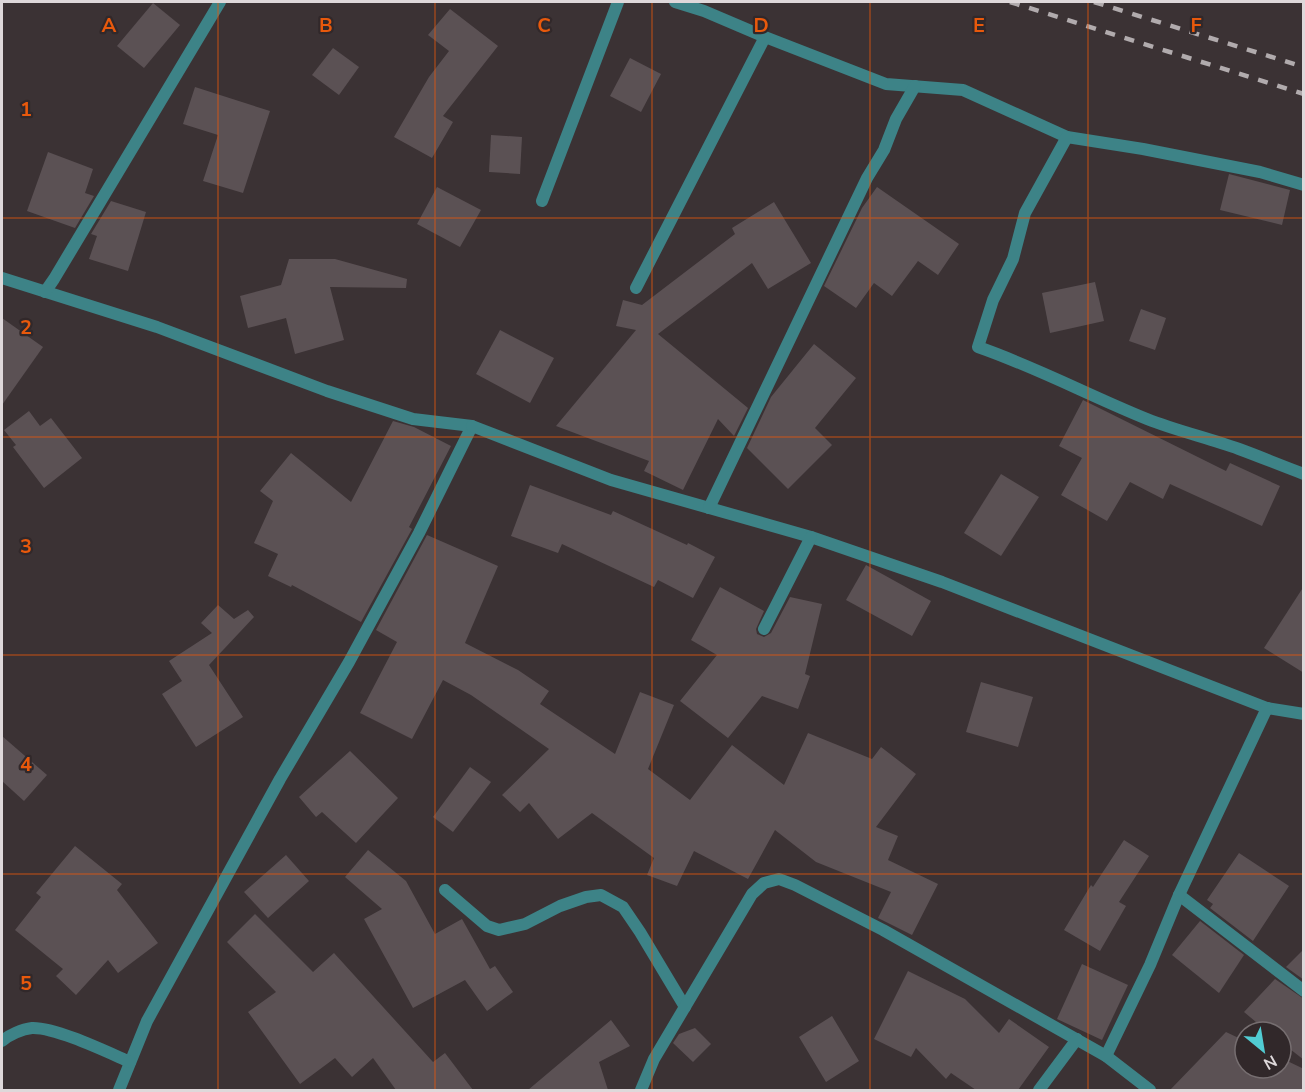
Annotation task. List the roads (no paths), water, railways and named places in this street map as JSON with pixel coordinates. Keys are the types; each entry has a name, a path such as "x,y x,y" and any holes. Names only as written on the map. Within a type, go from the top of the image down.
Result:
{"street":[{"path":"45,292 220,2"},
{"path":"542,201 618,2"},
{"path":"675,2 704,11 886,84 963,90 1067,137 1249,170 1304,186"},
{"path":"636,288 765,37"},
{"path":"709,508 867,178 884,150 896,119 915,86"},
{"path":"1067,137 1025,213 1013,259 993,300 978,347 1074,385 1112,405 1153,421 1239,449 1304,474"},
{"path":"2,278 157,327 327,391 413,418 472,426 611,480 811,537 942,582 1267,708 1304,714"},
{"path":"119,1090 147,1021 280,779 349,662 472,426"},
{"path":"764,629 811,537"},
{"path":"1106,1056 1267,708"},
{"path":"641,1090 654,1059 752,894 764,883 779,879 883,930 1077,1039 1106,1056 1150,1090"},
{"path":"445,890 487,926 499,930 525,924 560,906 586,897 601,896 623,907 685,1007"},
{"path":"1179,895 1304,991"},
{"path":"2,1041 7,1036 32,1028 60,1034 130,1062"},
{"path":"1039,1090 1077,1039"}],"railway":[{"path":"1010,2 1304,94"},
{"path":"1094,2 1304,67"}]}
